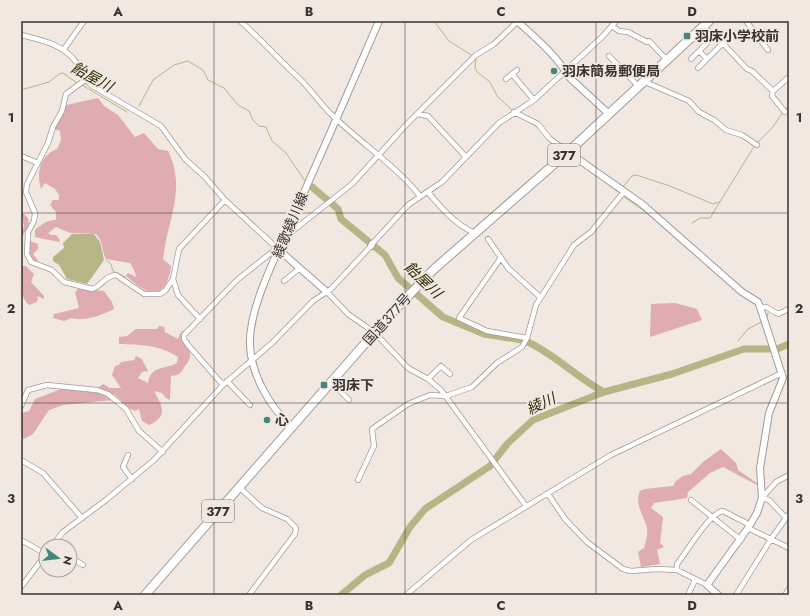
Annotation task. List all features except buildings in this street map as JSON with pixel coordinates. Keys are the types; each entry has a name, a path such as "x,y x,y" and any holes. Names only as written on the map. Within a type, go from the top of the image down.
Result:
{"highway":[{"name":"国道377号","path":"145,595 414,289 475,232 568,152 705,23"}],"street":[{"path":"64,49 84,21"},
{"path":"240,21 301,80 336,119 409,182 420,196"},
{"name":"綾歌綾川線","path":"292,427 285,421 271,402 256,376 251,360 250,345 252,322 278,249 379,21"},
{"path":"58,538 63,532 132,479 163,452 223,385 272,343 313,301 327,292 408,204 442,182 499,123 534,100 616,21"},
{"path":"746,21 768,50"},
{"path":"285,236 352,184 406,125 476,55 494,44 519,22 537,39 565,70 570,78 609,114"},
{"path":"705,23 747,69 752,71 773,91"},
{"path":"612,26 619,31 628,32 647,42 650,41 667,60"},
{"path":"21,35 64,49 76,62 81,82"},
{"path":"691,59 715,35"},
{"path":"698,68 723,43"},
{"path":"699,51 707,59"},
{"path":"609,56 641,84 689,101 699,112 714,120 726,130 742,135 756,145"},
{"path":"506,79 517,70"},
{"path":"512,74 534,100"},
{"path":"784,111 772,96 773,91 789,77"},
{"path":"81,82 64,98 62,111 53,127 48,143 27,184 26,192 35,213 34,221 28,232 27,254 31,262 49,268 64,282 92,289 96,288 110,276 116,274 144,294 154,294 165,291 172,279 179,249 225,200"},
{"path":"81,82 91,85 161,126 185,159 204,176 225,200 327,292 348,314 375,333 408,368 428,379 446,396 525,504"},
{"path":"514,112 538,124 549,138 601,174 622,194 642,204 742,292 758,302 781,371 782,383 775,395 769,413 760,479 762,498"},
{"path":"417,114 428,116 466,157"},
{"path":"21,156 38,163"},
{"path":"428,192 440,207 459,224 475,232"},
{"path":"358,480 374,446 372,430 408,404 430,395 446,396 472,387 497,363 522,347 527,338 536,305 540,297 574,246 591,232 622,194"},
{"path":"488,239 499,253 500,259 520,280 540,297"},
{"path":"223,385 184,339 184,334 237,280 278,249"},
{"path":"500,259 459,318 487,331 527,338"},
{"path":"284,282 300,268"},
{"path":"172,279 178,296 200,319"},
{"path":"760,309 766,307 778,314 789,310"},
{"path":"428,379 441,366 450,374"},
{"path":"406,595 471,540 525,504 548,494 633,444 781,371"},
{"path":"227,381 250,405"},
{"path":"331,382 349,400"},
{"path":"21,406 28,390 47,385 97,390 108,394 119,401 131,414 139,431 163,452"},
{"path":"128,455 124,467 132,479"},
{"path":"21,460 43,473 82,518"},
{"path":"707,585 741,540 757,513 762,498 776,482 789,475"},
{"path":"239,487 262,508 287,519 296,528 295,534 249,595"},
{"path":"548,494 565,519 587,542 623,569 631,571 657,568 677,570 707,585 718,595"},
{"path":"736,595 771,539 788,516 769,500 762,498"},
{"path":"691,500 711,518 741,540"},
{"path":"677,570 677,564 711,518 719,511 723,511 789,548"},
{"path":"21,540 38,550"},
{"path":"78,562 83,565"},
{"path":"21,587 38,565"},
{"path":"688,595 695,580"},
{"path":"785,595 789,589"}],"shaded area":[{"path":"98,98 104,106 118,115 135,137 144,133 158,149 168,151 173,165 176,179 176,192 163,259 171,266 167,282 164,287 156,292 145,290 126,276 128,273 136,277 130,263 106,259 100,239 96,234 70,233 56,227 48,233 51,235 56,235 60,240 59,242 35,237 35,230 42,224 56,220 56,212 50,205 53,200 59,200 59,195 55,189 45,183 41,189 39,177 39,171 43,160 51,152 57,149 61,140 60,131 54,129 66,105"},
{"path":"21,211 28,218 29,225 22,237 21,248 21,232 24,226"},
{"path":"72,234 94,234 100,242 104,260 87,284 67,279 59,265 53,261 53,257 64,248 63,243"},
{"path":"30,241 38,244 38,249 33,254 38,260 36,262 28,254"},
{"path":"21,266 26,266 34,274 31,282 44,296 44,299 38,296 37,302 29,305 25,301 21,287"},
{"path":"78,289 104,291 112,302 114,309 98,316 81,319 71,318 64,321 53,318 54,314 79,308 75,292"},
{"path":"675,303 697,309 702,320 650,337 651,304"},
{"path":"159,326 164,327 165,332 178,339 181,332 185,330 183,339 189,350 190,357 181,372 171,376 170,400 162,393 154,391 161,405 162,414 156,421 149,425 142,421 139,409 135,411 130,409 115,395 98,388 103,384 110,388 121,388 112,375 115,366 119,365 121,362 134,360 136,356 142,359 148,371 142,372 138,378 148,383 152,373 177,363 178,357 156,347 119,344 119,337 127,336 136,329 157,329"},
{"path":"61,389 99,393 113,400 63,405 49,410 33,434 22,440 22,413 29,411 35,399"},
{"path":"721,449 736,463 738,470 757,483 757,485 723,467 710,473 688,492 687,498 654,503 651,508 663,517 660,543 664,547 657,550 660,564 641,567 638,552 644,548 647,538 647,528 638,500 640,491 645,489 673,486 676,481 683,476 691,474 703,462"}],"waterway":[{"path":"434,21 449,41 473,56"},
{"path":"709,27 715,21"},
{"path":"281,58 289,65"},
{"path":"476,59 475,68 477,72 490,82 497,96 512,110"},
{"name":"飴屋川","path":"139,106 153,80 174,65 188,61 203,70 208,80 224,88 238,105 249,111 253,120 259,126 266,127 272,141 286,153 305,181"},
{"name":"飴屋川","path":"21,90 49,82 59,74 63,73 77,83"},
{"name":"飴屋川","path":"82,85 127,112"},
{"path":"785,110 789,106"},
{"path":"757,143 772,128 783,112"},
{"path":"533,124 538,128"},
{"path":"692,223 700,218 710,218 755,145"},
{"path":"594,174 621,194"},
{"path":"622,188 632,176 636,175 670,186 713,204 719,202"},
{"name":"飴屋川","path":"312,187 338,209 341,219 385,255 398,278 443,317 484,334 522,340"},
{"path":"623,196 647,213 738,293"},
{"path":"106,260 111,264 113,271 125,277"},
{"path":"743,296 754,303"},
{"path":"767,317 768,313"},
{"path":"738,341 748,329 761,322"},
{"name":"飴屋川","path":"528,342 604,392"},
{"name":"綾川","path":"341,595 365,575 389,563 410,527 425,509 490,466 508,443 533,420 604,392 672,374 744,349 777,349 789,344"}],"place":[{"name":"羽床小学校前","path":"687,36"},
{"name":"羽床簡易郵便局","path":"554,71"},
{"name":"羽床下","path":"324,385"},
{"name":"心","path":"267,420"}]}
